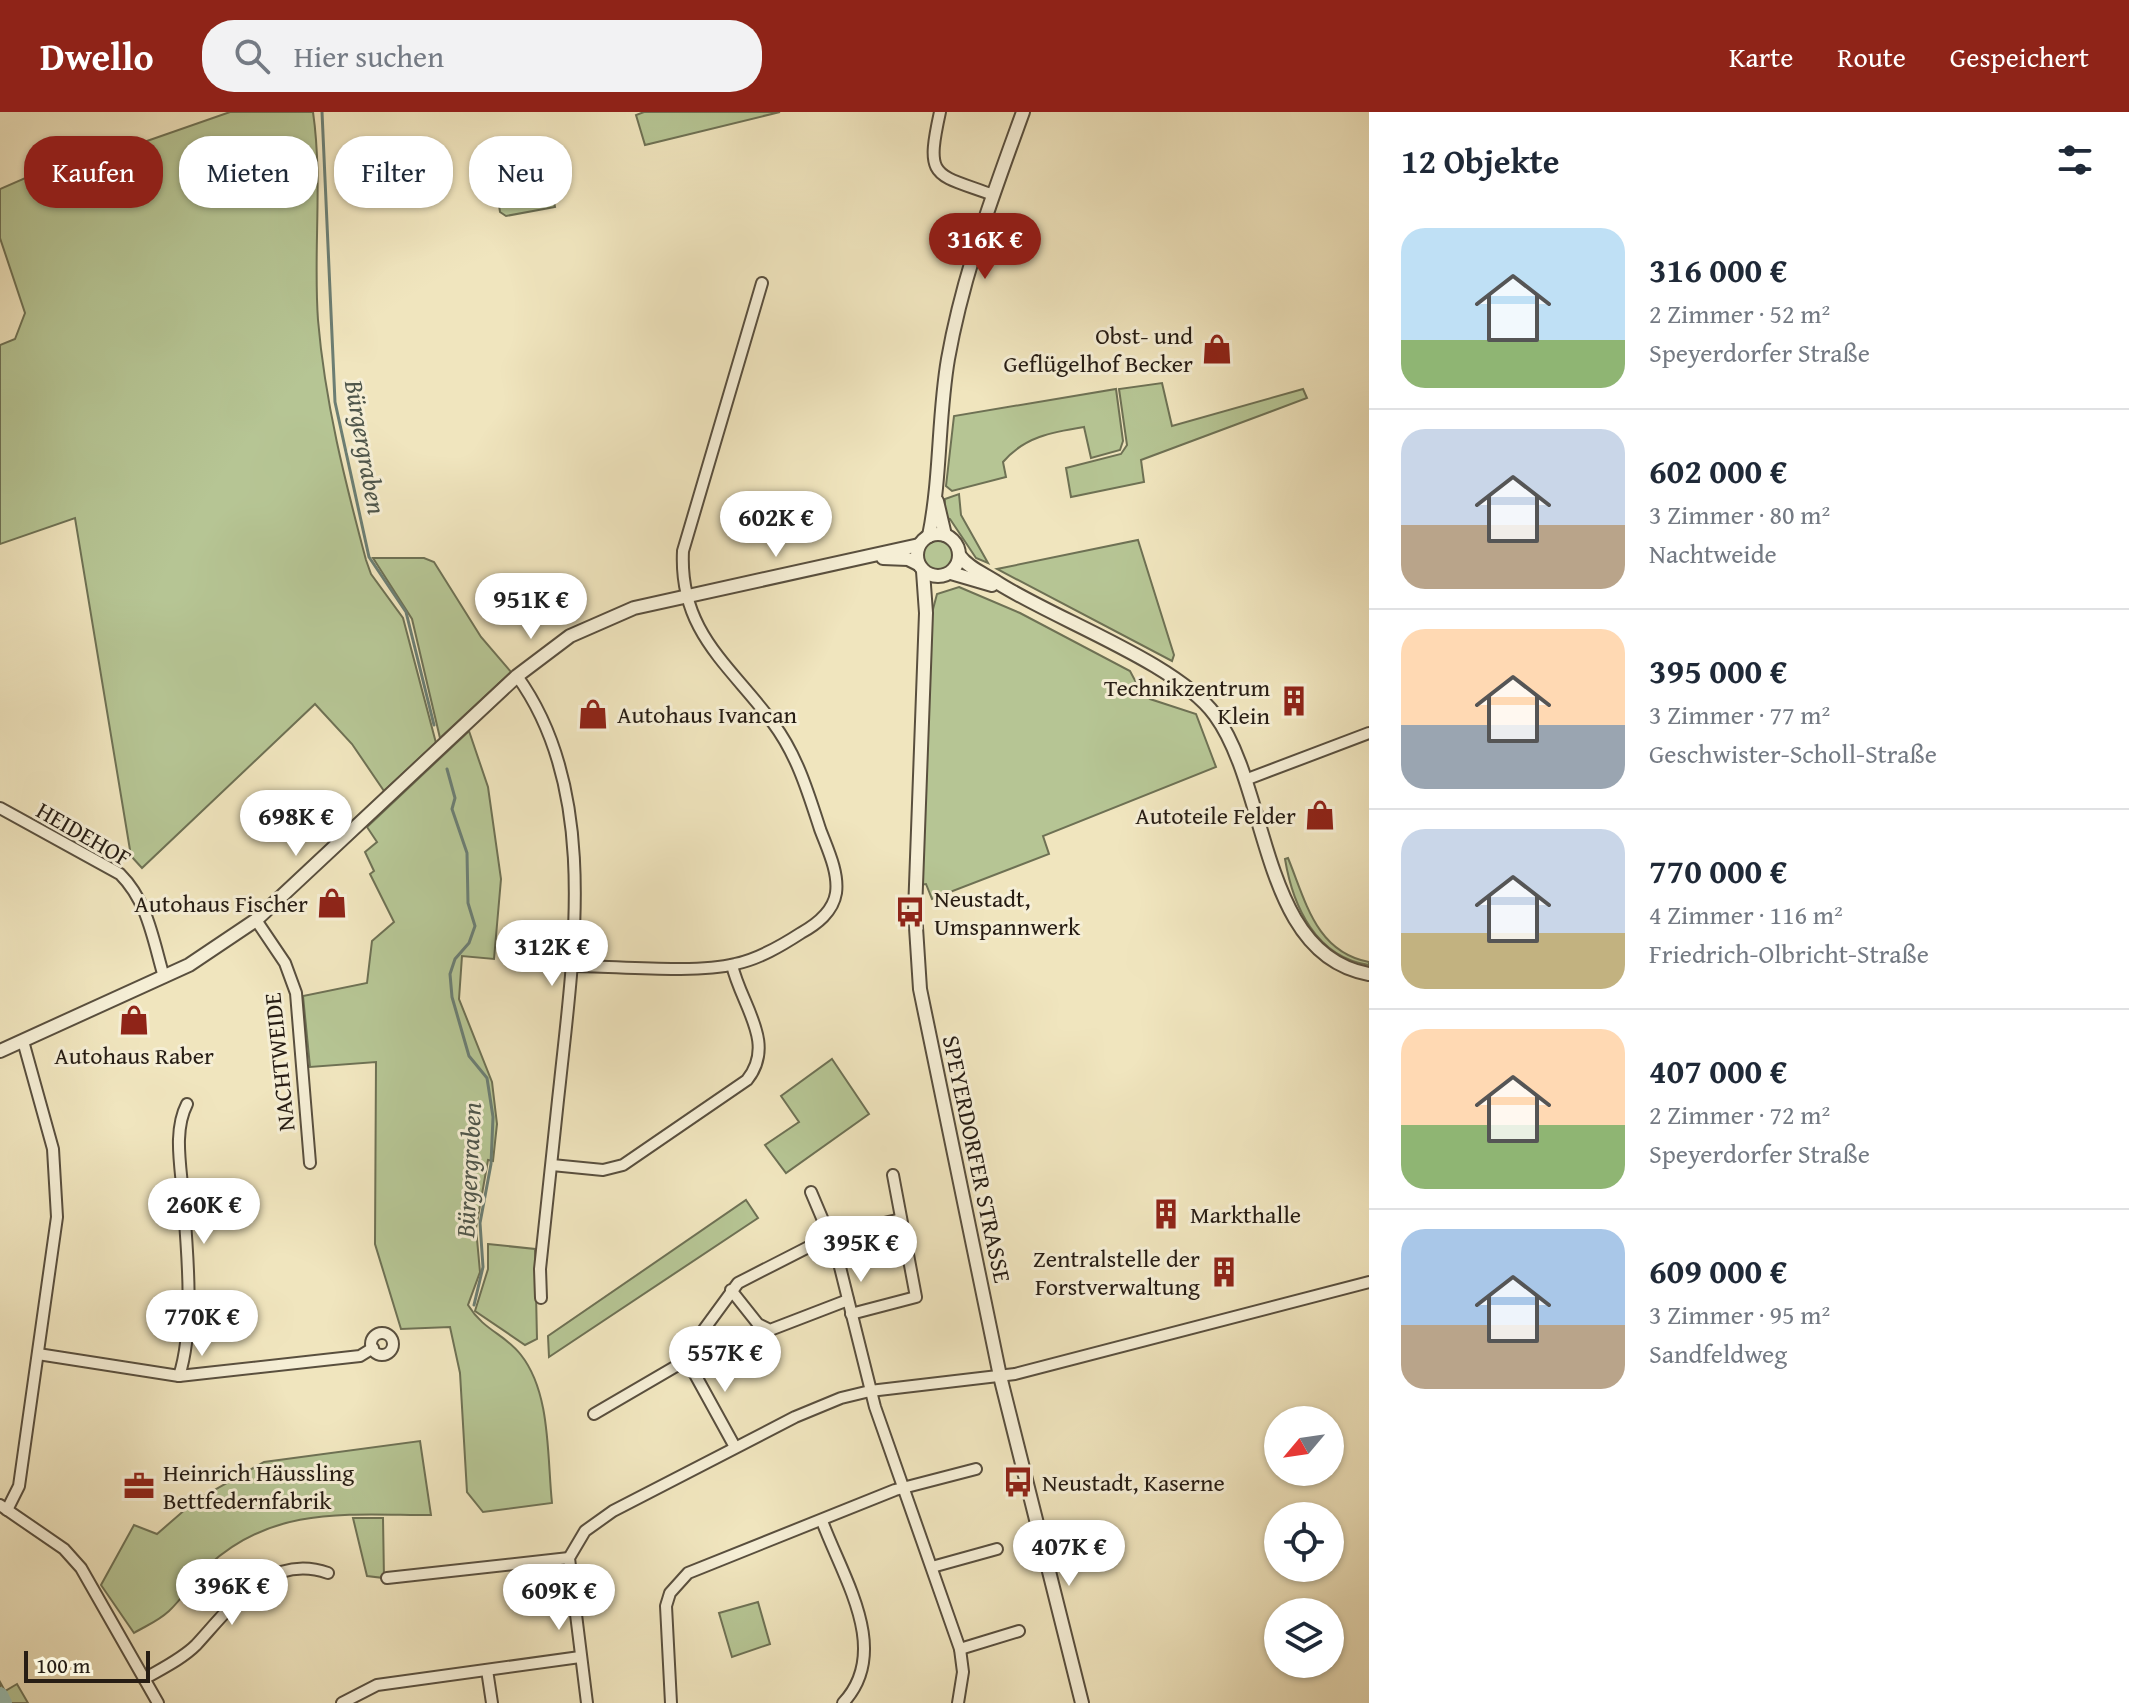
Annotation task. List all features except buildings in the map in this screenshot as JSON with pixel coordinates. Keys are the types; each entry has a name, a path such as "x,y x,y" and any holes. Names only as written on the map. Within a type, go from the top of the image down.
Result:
{"street":[{"path":"940,112 932,158 937,172 947,180 993,195"},
{"path":"921,567 936,490 952,337 993,195 1023,112"},
{"path":"571,966 732,965 765,954 814,925 832,906 836,884 794,757 772,722 704,641 687,596 682,572 683,551 762,283"},
{"path":"936,490 945,535 955,542 959,555 967,564 1010,591 1190,689 1222,726 1245,780 1297,925 1325,956 1369,974"},
{"path":"0,1051 164,977 206,955 256,920 517,676 552,648 610,616 687,596 872,558 945,535"},
{"path":"947,575 959,555"},
{"path":"872,558 908,559 921,567 1010,591"},
{"name":"SPEYERDORFER STRASSE","path":"921,567 926,613 915,940 933,1060 1000,1376 1082,1703"},
{"name":"SPEYERDORFER STRASSE","path":"926,613 947,575"},
{"path":"517,676 544,719 563,784 574,879 571,966 540,1269 541,1298"},
{"path":"1245,780 1369,733"},
{"name":"HEIDEHOF","path":"0,808 120,874 142,901 164,977"},
{"name":"NACHTWEIDE","path":"256,920 285,963 296,993 310,1163"},
{"path":"552,1165 603,1170 623,1165 747,1080 759,1061 760,1044 732,965"},
{"path":"23,1041 53,1149 57,1232 19,1486 4,1508 64,1549 81,1568 158,1703"},
{"path":"179,1376 185,1355 187,1275 179,1135 187,1104"},
{"path":"851,1314 916,1297 893,1175"},
{"path":"811,1192 830,1236 870,1391 960,1649 963,1672 958,1703"},
{"path":"594,1414 673,1369 686,1358 731,1290 830,1236 901,1219"},
{"path":"587,1703 569,1558 577,1541 600,1518 812,1409 870,1391 1000,1376 1369,1282"},
{"path":"731,1290 758,1324 770,1330 848,1300"},
{"path":"38,1354 179,1376 360,1356 373,1348"},
{"path":"686,1358 735,1447"},
{"path":"671,1703 666,1606 675,1585 705,1563 822,1521 904,1487 976,1469"},
{"path":"822,1521 866,1642 863,1672 843,1703"},
{"path":"932,1567 997,1549"},
{"path":"387,1578 569,1558"},
{"path":"144,1679 190,1650 227,1607 258,1583 301,1569 328,1573"},
{"path":"960,1649 1019,1631"},
{"path":"342,1703 377,1685 580,1657"},
{"path":"487,1670 492,1703"}],"green space":[{"path":"230,112 313,112 316,136 179,136 179,208 317,208 321,351 343,471 371,574 403,618 436,743 384,791 352,744 315,704 142,868 131,856 75,518 0,544 0,345 15,339 25,313 0,238 0,189 24,179 24,208 163,208 161,136"},
{"path":"644,112 780,112 645,145 636,115"},
{"path":"499,208 550,208 506,216"},
{"path":"1162,383 1172,426 1303,389 1307,398 1141,460 1144,482 1071,497 1066,468 1121,454 1127,445 1119,389"},
{"path":"1116,389 1123,441 1120,450 1091,458 1084,427 1061,431 1029,441 1011,454 1003,462 1006,477 952,491 946,486 954,416"},
{"path":"959,494 961,515 988,563 976,558 950,519 944,517 945,499"},
{"path":"937,538 949,543 954,555 949,567 937,572 925,567 920,555 925,543"},
{"path":"1138,540 1174,655 1172,661 997,569"},
{"path":"373,558 424,558 434,562 481,637 511,672 440,738 412,619"},
{"path":"959,587 1020,613 1130,671 1140,690 1150,699 1196,714 1216,767 1043,836 1049,854 932,899 926,884 919,885 932,613 937,594"},
{"path":"469,731 488,787 501,879 494,959 462,956 459,999 492,1082 497,1124 493,1161 488,1160 476,1228 480,1272 468,1305 481,1321 515,1348 531,1370 543,1406 552,1503 483,1512 467,1492 460,1373 450,1327 401,1329 375,1244 376,1062 310,1067 303,996 367,983 372,941 394,922 370,874 374,871 365,852 377,842 367,827"},
{"path":"1288,858 1315,923 1337,948 1369,962 1369,965 1335,952 1310,927 1294,895 1285,859"},
{"path":"832,1059 869,1114 786,1173 765,1145 799,1122 781,1096"},
{"path":"746,1200 758,1218 549,1357 548,1336"},
{"path":"488,1244 535,1249 537,1339 525,1345 475,1311 488,1269"},
{"path":"420,1441 431,1515 342,1515 286,1523 260,1532 209,1565 169,1611 134,1633 101,1585 134,1525 157,1534 195,1501 264,1462"},
{"path":"353,1518 383,1518 384,1578 367,1576"},
{"path":"758,1602 770,1644 732,1657 719,1613"},
{"path":"0,1682 5,1691 17,1684 28,1703 0,1703"}],"waterway":[{"name":"Bürgergraben","path":"322,112 335,402 369,557 406,612 434,725"},
{"name":"Bürgergraben","path":"447,769 455,798 452,809 467,853 468,903 475,926 469,943 455,959 450,974 452,997 469,1056 487,1078 493,1117 491,1164 480,1223 483,1267 474,1305"},
{"path":"0,1695 4,1703"}],"place":[{"name":"Obst- und Geflügelhof Becker","path":"1217,349"},
{"name":"Technikzentrum Klein","path":"1294,701"},
{"name":"Autohaus Ivancan","path":"593,714"},
{"name":"Autoteile Felder","path":"1320,815"},
{"name":"Autohaus Fischer","path":"332,903"},
{"name":"Neustadt, Umspannwerk","path":"910,912"},
{"name":"Autohaus Raber","path":"134,1020"},
{"name":"Markthalle","path":"1166,1214"},
{"name":"Zentralstelle der Forstverwaltung","path":"1224,1272"},
{"name":"Neustadt, Kaserne","path":"1018,1482"},
{"name":"Heinrich Häussling Bettfedernfabrik","path":"139,1486"}]}
